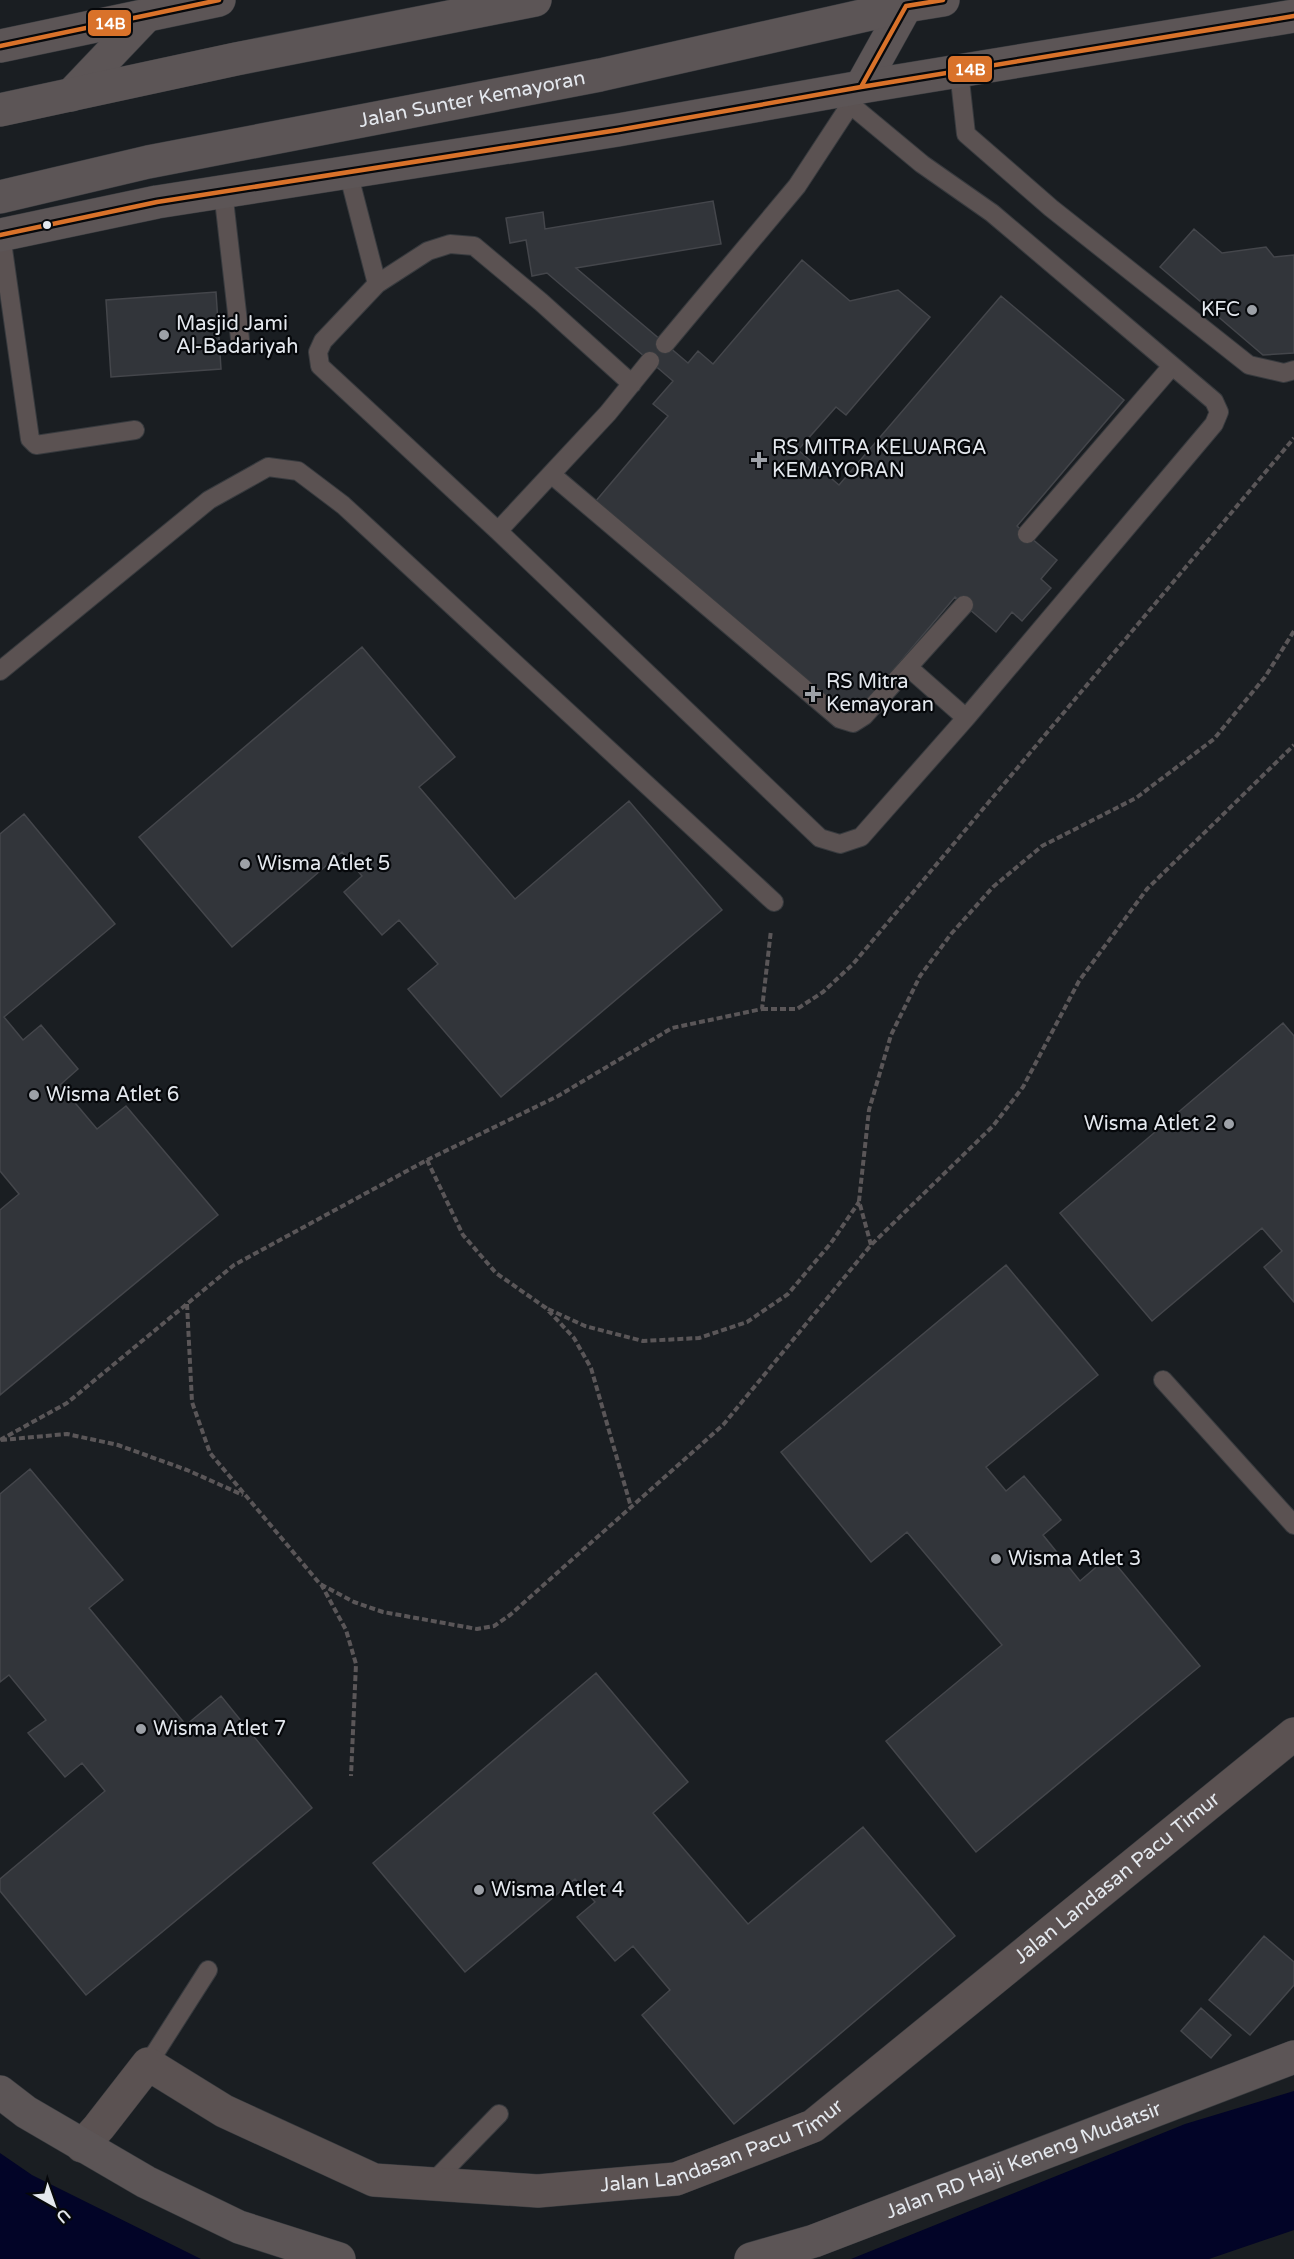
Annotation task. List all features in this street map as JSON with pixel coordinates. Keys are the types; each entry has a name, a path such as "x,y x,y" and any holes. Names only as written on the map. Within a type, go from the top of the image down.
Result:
{"main road":[{"path":"0,46 219,0"},
{"path":"0,110 236,59 535,0"},
{"name":"Jalan Sunter Kemayoran","path":"0,196 148,162 600,75 906,6 943,0"},
{"path":"856,96 906,6"},
{"path":"71,95 147,15"},
{"path":"0,235 157,202 618,130 856,96 959,71 1294,16"},
{"path":"148,162 157,202"},
{"name":"Jalan RD Haji Keneng Mudatsir","path":"751,2259 814,2241 1294,2057"},
{"path":"0,2092 26,2112 147,2182 239,2227 339,2259"}],"street":[{"name":"Jalan Landasan Pacu Timur","path":"148,2064 224,2111 374,2180 537,2191 676,2179 813,2126 1294,1734"},
{"path":"82,2146 148,2064"}],"lane":[{"path":"959,71 966,134 1051,208 1249,365 1284,373 1294,370"},
{"path":"632,384 541,302 474,246 450,244 428,251 377,284 323,341 318,352 320,366 498,531 820,838 840,844 861,837 966,718 1215,424 1219,412 1214,401 992,213 922,164 856,96 797,186 665,344"},
{"path":"348,172 377,284"},
{"path":"223,191 240,339"},
{"path":"0,235 30,439 36,446 135,430"},
{"path":"498,531 632,384 650,361"},
{"path":"1028,534 1172,366"},
{"path":"0,671 209,500 268,467 298,471 343,505 774,902"},
{"path":"551,474 840,719 852,723 864,716 964,605"},
{"path":"908,667 966,718"},
{"path":"1163,1380 1294,1525"},
{"path":"148,2064 208,1970"},
{"path":"431,2184 499,2114"}],"path":[{"path":"0,1440 67,1403 234,1265 428,1160 558,1096 672,1028 762,1009 797,1009 823,992 853,964 1294,438"},
{"path":"871,1245 859,1201 869,1110 891,1035 920,976 951,934 993,887 1042,846 1136,798 1214,739 1264,677 1294,631"},
{"path":"320,1584 354,1602 383,1612 477,1629 494,1626 510,1615 723,1425 871,1245 993,1126 1023,1087 1078,981 1147,889 1294,745"},
{"path":"762,1009 774,902"},
{"path":"428,1160 463,1235 496,1273 546,1308 585,1326 643,1341 699,1338 747,1322 789,1294 831,1243 859,1201"},
{"path":"187,1304 192,1402 210,1452 320,1584 346,1630 356,1664 351,1776"},
{"path":"546,1308 574,1338 591,1368 631,1507"},
{"path":"0,1440 67,1434 118,1446 187,1470 247,1496"}],"water":[{"path":"1294,2091 1294,2230 1209,2259 851,2259 1185,2124"},
{"path":"0,2153 32,2175 201,2259 0,2259"}],"building":[{"path":"713,201 721,244 576,268 688,363 698,351 713,364 802,260 850,301 898,290 930,317 846,415 836,407 798,450 839,485 1001,296 1124,400 1017,526 1057,560 1041,579 1051,588 1022,621 1012,612 996,632 955,597 851,720 595,502 668,416 653,404 673,381 547,273 532,276 526,240 510,243 506,218 543,212 545,229"},
{"name":"KFC","path":"1194,229 1222,253 1266,247 1274,257 1294,255 1294,353 1263,355 1160,267"},
{"name":"Masjid Jami Al-Badariyah","path":"216,292 221,369 111,377 106,300"},
{"name":"Wisma Atlet 5","path":"362,647 455,757 419,787 515,899 629,801 722,910 501,1097 408,989 438,964 399,920 382,935 344,892 362,876 342,852 232,947 139,837"},
{"name":"Wisma Atlet 6","path":"24,814 115,924 4,1017 23,1040 41,1025 78,1069 60,1085 97,1129 126,1106 218,1215 0,1395 0,1210 19,1194 0,1171 0,834"},
{"name":"Wisma Atlet 2","path":"1283,1023 1294,1036 1294,1302 1264,1267 1282,1251 1262,1228 1152,1321 1060,1213"},
{"name":"Wisma Atlet 3","path":"1006,1265 1098,1375 986,1467 1006,1491 1024,1476 1061,1520 1043,1535 1080,1581 1109,1556 1200,1666 976,1852 886,1741 1002,1645 907,1532 871,1562 781,1452"},
{"name":"Wisma Atlet 7","path":"30,1469 123,1580 89,1608 186,1725 221,1696 312,1808 86,1995 0,1891 0,1879 105,1791 82,1763 65,1777 28,1733 46,1720 9,1675 0,1682 0,1494"},
{"name":"Wisma Atlet 4","path":"596,1673 688,1782 653,1813 748,1924 863,1827 955,1936 734,2124 642,2015 670,1990 633,1946 615,1961 577,1917 595,1902 575,1879 465,1972 373,1863"},
{"path":"1264,1936 1294,1962 1294,1985 1250,2035 1209,2000"},
{"path":"1201,2008 1231,2035 1211,2058 1181,2031"}],"transit line":[{"name":"14B","path":"0,46 219,0"},
{"name":"14B","path":"861,87 906,6 943,0"},
{"name":"14B","path":"0,235 157,202 618,130 861,87 1294,16"}],"place":[{"name":"KFC","path":"1252,310"},
{"name":"Masjid Jami Al-Badariyah","path":"164,335"},
{"name":"RS MITRA KELUARGA KEMAYORAN","path":"759,460"},
{"name":"RS Mitra Kemayoran","path":"813,694"},
{"name":"Wisma Atlet 5","path":"245,864"},
{"name":"Wisma Atlet 6","path":"34,1095"},
{"name":"Wisma Atlet 2","path":"1229,1124"},
{"name":"Wisma Atlet 3","path":"996,1559"},
{"name":"Wisma Atlet 7","path":"141,1729"},
{"name":"Wisma Atlet 4","path":"479,1890"}]}
